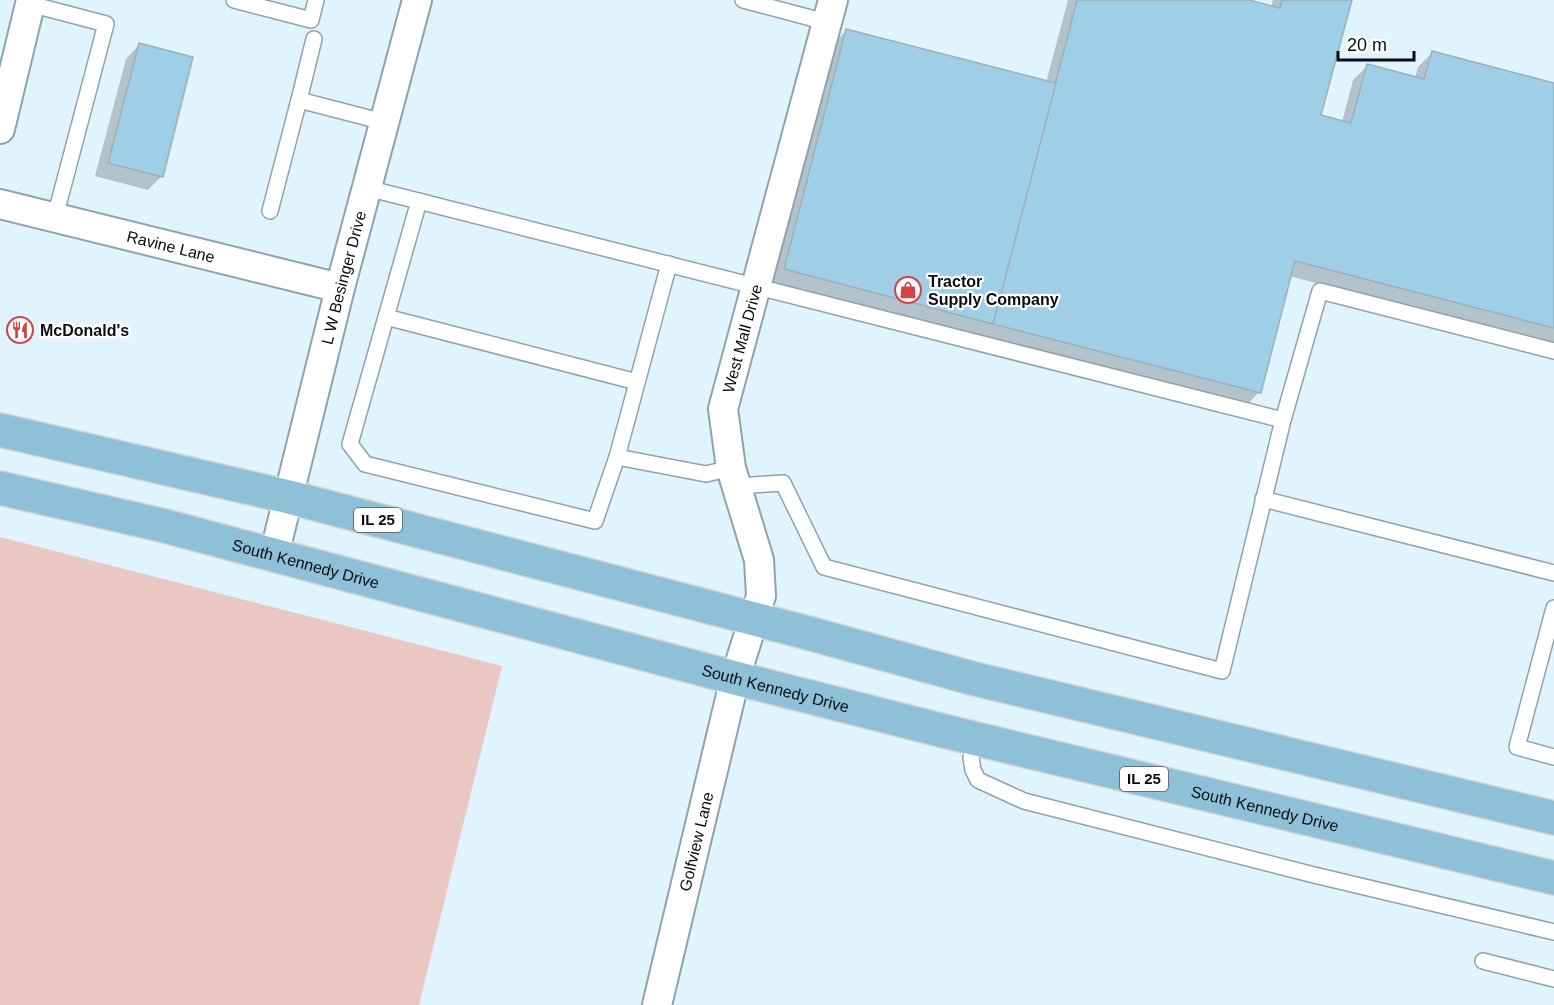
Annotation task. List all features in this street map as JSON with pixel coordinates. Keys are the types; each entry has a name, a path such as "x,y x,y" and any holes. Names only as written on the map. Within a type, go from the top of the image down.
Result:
{"main road":[{"name":"IL 25","path":"0,430 289,497 975,679 1554,819"},
{"name":"South Kennedy Drive","path":"0,488 165,526 735,678 975,739 1554,878"}],"street":[{"name":"L W Besinger Drive","path":"274,555 340,288 417,0"},
{"path":"0,129 30,2"},
{"name":"West Mall Drive","path":"735,678 761,596 759,560 734,477 723,409 829,11"},
{"name":"Ravine Lane","path":"0,204 340,288"},
{"name":"Golfview Lane","path":"657,1005 735,678"}],"lane":[{"path":"234,0 311,20 316,0"},
{"path":"743,0 829,11"},
{"path":"30,2 106,24 55,217"},
{"path":"270,211 314,39"},
{"path":"299,100 384,122"},
{"path":"367,188 1283,420"},
{"path":"419,201 350,444 365,464 595,521 617,457 669,264"},
{"path":"617,457 706,474 783,483 824,567 1222,671 1283,420 1320,291 1554,351"},
{"path":"386,317 637,382"},
{"path":"1263,499 1554,573"},
{"path":"1554,608 1517,747 1554,757"},
{"path":"975,739 971,758 978,780 1024,801 1554,932"},
{"path":"1483,961 1554,979"}],"shaded area":[{"path":"0,537 502,666 419,1005 0,1005"}],"building":[{"path":"1077,0 1249,0 1280,8 1282,0 1352,0 1321,115 1351,123 1367,64 1424,79 1432,51 1554,83 1554,328 1295,261 1261,393 993,324"},
{"path":"846,29 1056,83 993,324 784,269"},
{"path":"139,43 193,57 163,177 108,163"}],"place":[{"name":"Tractor Supply Company","path":"908,290"},
{"name":"McDonald's","path":"20,330"}]}
